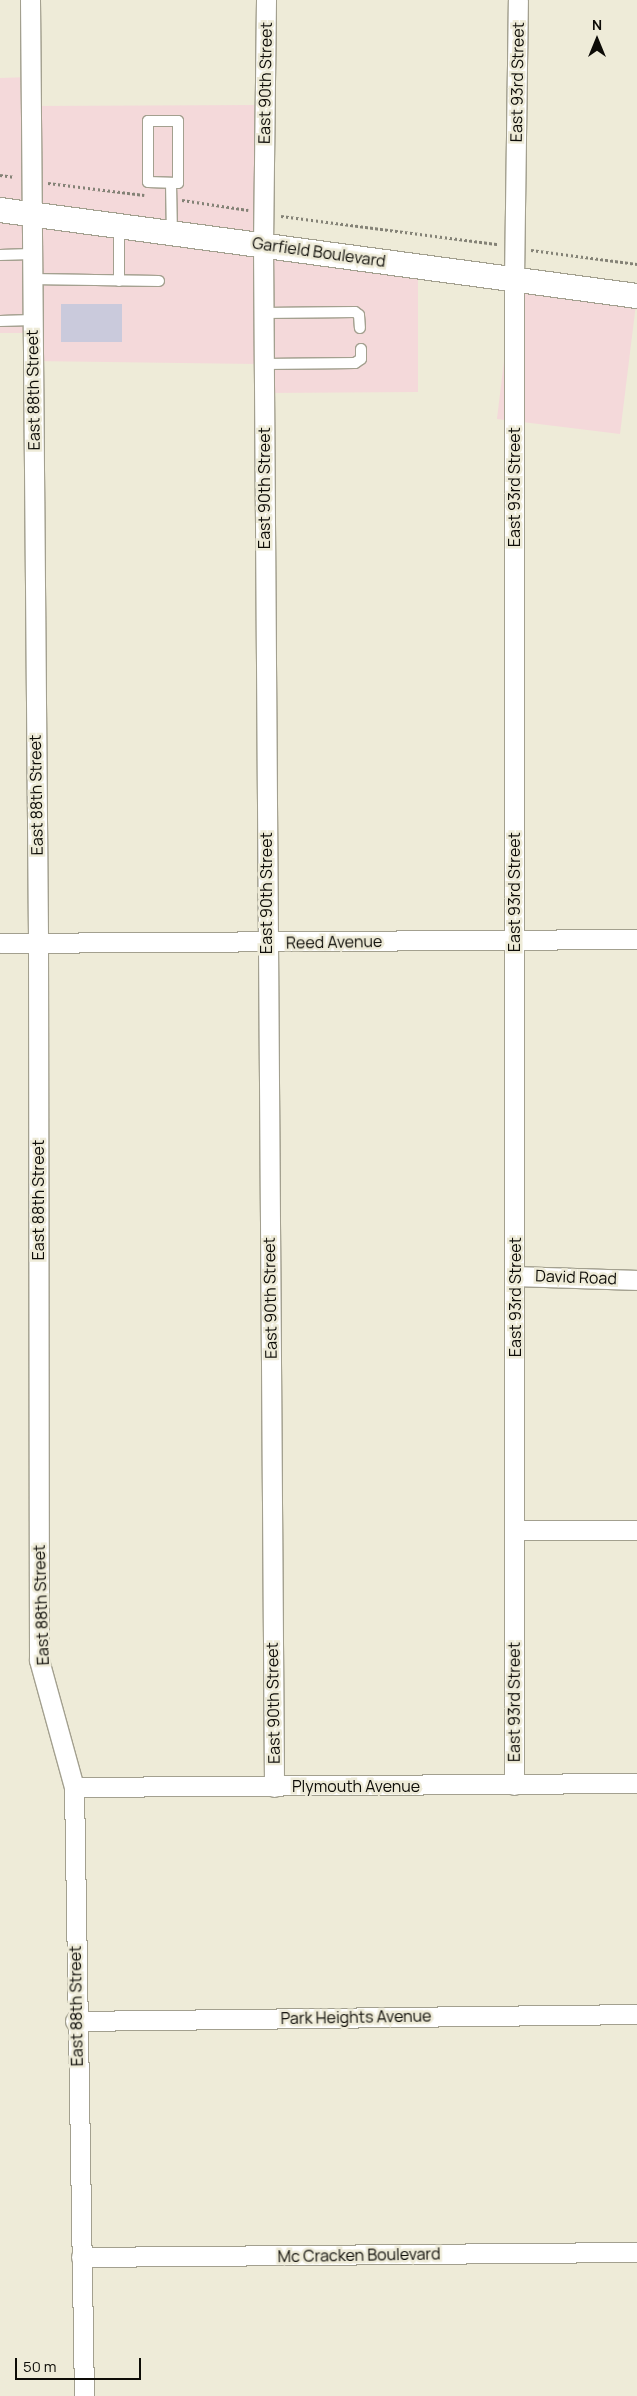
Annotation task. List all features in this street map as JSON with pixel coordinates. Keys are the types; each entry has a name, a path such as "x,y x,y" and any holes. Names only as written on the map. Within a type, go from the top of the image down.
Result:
{"street":[{"name":"East 88th Street","path":"30,0 38,943 40,1660 74,1787 75,2021 84,2396"},
{"name":"East 90th Street","path":"266,0 263,313 274,1787"},
{"name":"East 93rd Street","path":"514,1785 516,1276 514,280 518,0"},
{"name":"Garfield Boulevard","path":"0,210 637,296"},
{"name":"Reed Avenue","path":"0,943 637,939"},
{"name":"David Road","path":"516,1276 637,1280"},
{"path":"515,1530 637,1530"},
{"name":"Plymouth Avenue","path":"74,1787 637,1783"},
{"name":"Park Heights Avenue","path":"75,2021 637,2014"},
{"name":"Mc Cracken Boulevard","path":"81,2258 637,2252"}],"lane":[{"path":"148,121 178,121 178,182 171,182 148,182 148,121"},
{"path":"171,182 172,232"},
{"path":"118,226 118,281"},
{"path":"0,255 31,254"},
{"path":"31,280 159,281"},
{"path":"263,313 355,312 359,315 360,328"},
{"path":"0,321 32,320"},
{"path":"264,364 355,364 361,359 361,349"}],"path":[{"path":"0,175 7,176"},
{"path":"279,216 489,242"},
{"path":"528,249 637,264"}],"shaded area":[{"path":"30,77 31,106 264,105 263,244 418,266 418,392 264,393 263,364 32,361 32,333 0,333 0,78"},
{"path":"514,280 637,295 620,434 497,419"}],"building":[{"path":"61,304 122,304 122,342 61,342"}]}
